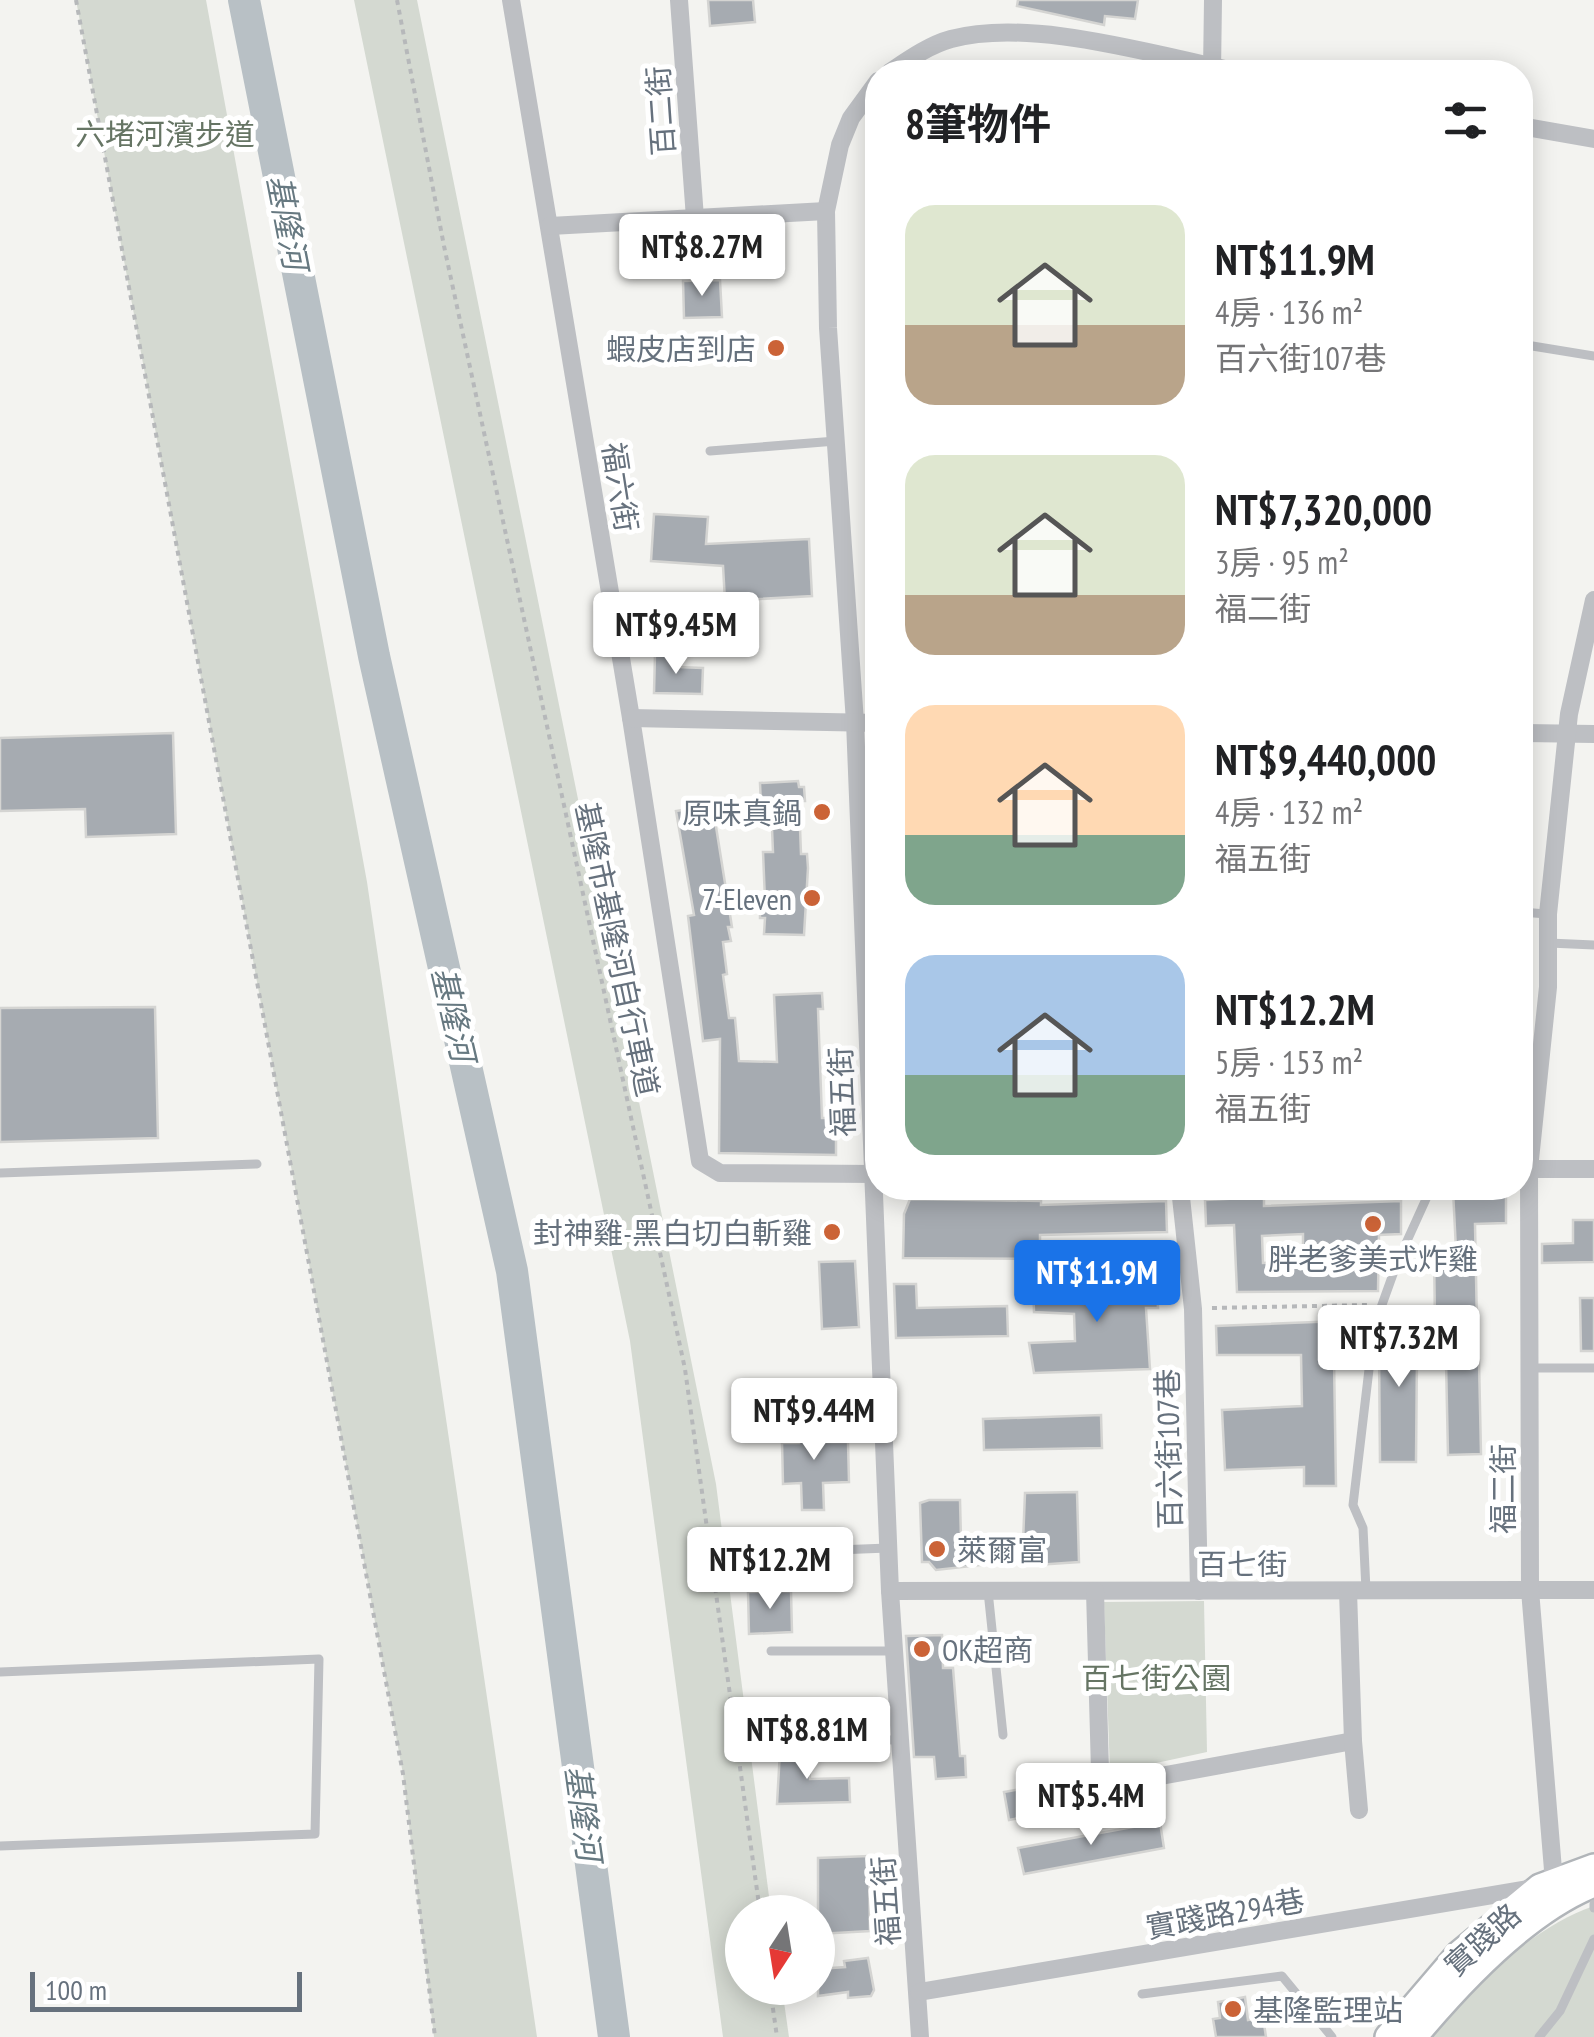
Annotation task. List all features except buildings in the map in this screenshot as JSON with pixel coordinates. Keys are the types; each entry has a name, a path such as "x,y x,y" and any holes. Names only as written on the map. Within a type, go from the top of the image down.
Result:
{"street":[{"name":"福六街","path":"511,0 632,718 700,1161 720,1174 865,1174"},
{"name":"百二街","path":"679,0 695,218"},
{"path":"1212,60 1213,0"},
{"path":"912,60 949,40 1014,33 1126,49 1171,60"},
{"name":"福五街","path":"865,98 850,118 840,146 826,211 836,441 865,858"},
{"path":"1533,128 1594,140"},
{"path":"550,226 826,211"},
{"name":"福二街","path":"1533,1088 1569,714 1594,600"},
{"path":"632,718 865,722"},
{"path":"1533,733 1594,734"},
{"path":"1533,1169 1594,1169"},
{"name":"福五街","path":"875,1200 890,1591 920,2037"},
{"name":"百六街107巷","path":"1181,1200 1193,1308 1199,1591"},
{"name":"福二街","path":"1525,1200 1530,1590 1574,1893"},
{"path":"1357,1590 1353,1740 1360,1810"},
{"name":"百七街","path":"890,1591 1594,1590"},
{"path":"1095,1591 1100,1771 1109,1780 1122,1783 1353,1740"},
{"name":"實踐路","path":"1414,2037 1462,1978 1574,1893 1594,1867"},
{"name":"實踐路","path":"1388,2037 1459,1954 1574,1893"},
{"name":"實踐路294巷","path":"918,1992 1574,1893"}],"lane":[{"path":"1533,346 1594,356"},
{"path":"710,451 836,441"},
{"path":"1533,913 1548,914"},
{"path":"1549,943 1594,945"},
{"path":"0,1173 257,1164"},
{"path":"1357,1590 1363,1528 1353,1504 1372,1345 1382,1304 1426,1200"},
{"path":"1530,1368 1594,1368"},
{"path":"786,1552 888,1548"},
{"path":"988,1591 1003,1735"},
{"path":"771,1651 894,1651"},
{"path":"0,1672 318,1660 315,1834 0,1846"},
{"path":"783,1739 901,1740"},
{"path":"1539,2037 1560,2011 1594,1940"},
{"path":"1142,1994 1282,1976 1332,2037"}],"path":[{"path":"76,0 402,1774 435,2037"},
{"name":"基隆市基隆河自行車道","path":"398,0 444,246 685,1370 758,1895"},
{"path":"1193,1308 1382,1304"},
{"path":"772,2005 777,2037"}],"green space":[{"name":"六堵河濱步道","path":"76,0 206,0 367,882 537,2037 434,2037 403,1774"},
{"path":"354,0 417,0 716,1484 769,1895 725,1895 725,2005 784,2005 789,2037 723,2037 630,1341"},
{"name":"百七街公園","path":"1204,1601 1207,1752 1110,1773 1104,1602"},
{"path":"1594,1906 1594,2037 1428,2037 1463,1999 1525,1944"}],"waterway":[{"name":"基隆河","path":"244,0 374,656 512,1271 614,2037"}],"place":[{"name":"蝦皮店到店","path":"776,348"},
{"name":"原味真鍋","path":"822,812"},
{"name":"7-Eleven","path":"812,898"},
{"name":"胖老爹美式炸雞","path":"1373,1224"},
{"name":"封神雞-黑白切白斬雞","path":"832,1232"},
{"name":"萊爾富","path":"937,1549"},
{"name":"OK超商","path":"922,1649"},
{"name":"基隆監理站","path":"1233,2009"}]}
